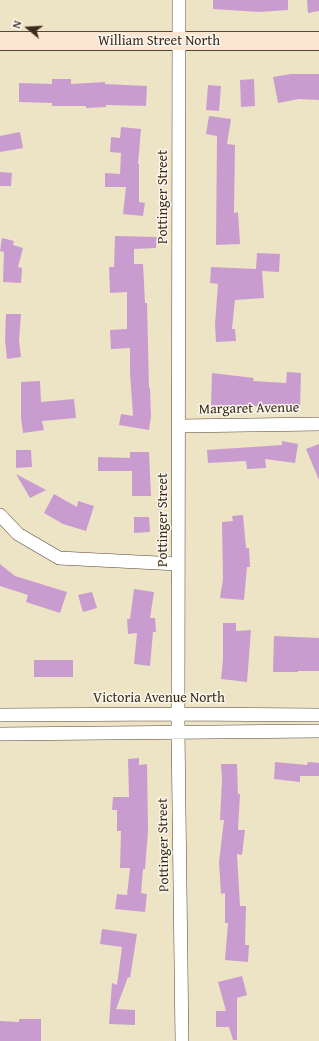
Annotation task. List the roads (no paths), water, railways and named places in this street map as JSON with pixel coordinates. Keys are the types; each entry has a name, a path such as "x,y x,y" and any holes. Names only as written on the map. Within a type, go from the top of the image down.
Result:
{"street":[{"name":"Pottinger Street","path":"179,0 180,426 178,731 182,1041"},
{"name":"William Street North","path":"0,41 319,41"},
{"name":"Margaret Avenue","path":"180,426 319,424"},
{"path":"0,515 18,534 59,558 178,564"},
{"name":"Victoria Avenue North","path":"0,715 319,715"},
{"path":"0,734 178,731 319,731"}]}
